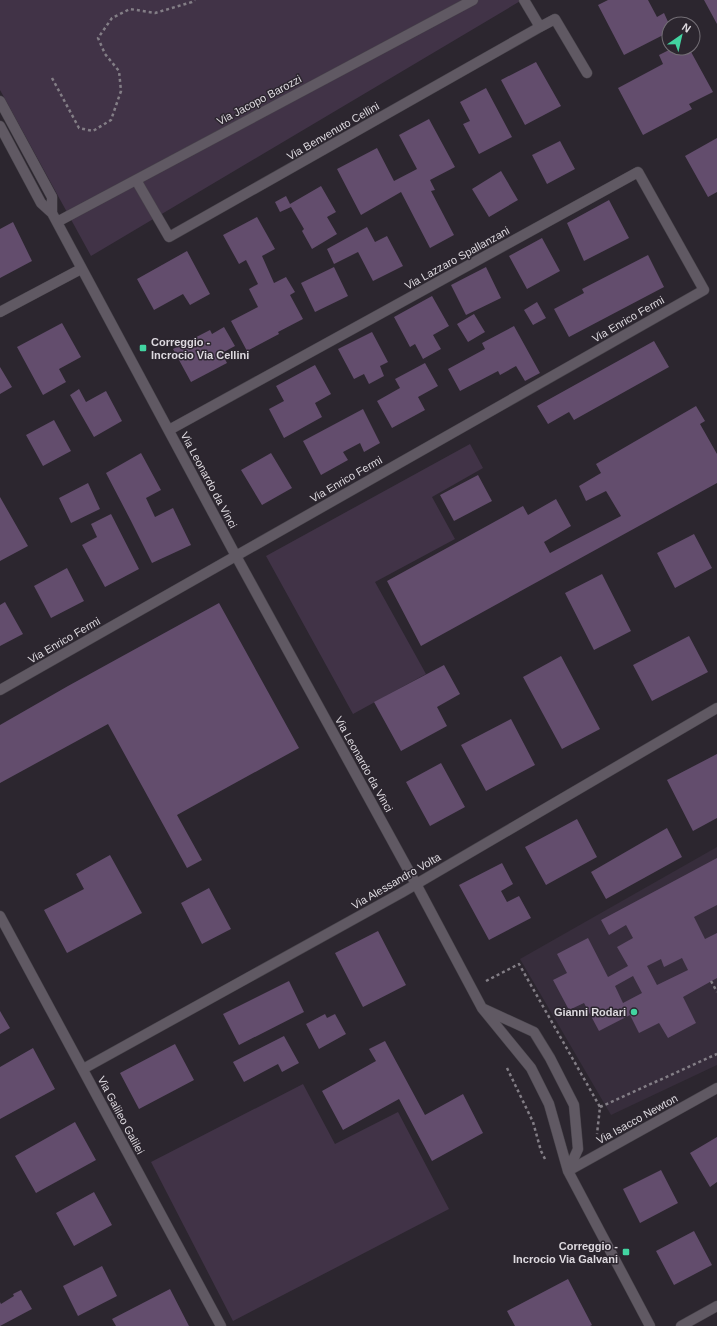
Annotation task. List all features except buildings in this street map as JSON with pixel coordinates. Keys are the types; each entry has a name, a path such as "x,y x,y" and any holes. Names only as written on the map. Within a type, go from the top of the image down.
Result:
{"street":[{"name":"Via Jacopo Barozzi","path":"54,218 136,180 473,0"},
{"path":"524,0 540,27 555,19 587,73"},
{"name":"Via Benvenuto Cellini","path":"136,180 170,237 540,27"},
{"name":"Via Leonardo da Vinci","path":"0,101 52,196 54,218"},
{"name":"Via Leonardo da Vinci","path":"0,126 41,203 54,218 482,1008 531,1068 550,1104 568,1171 650,1326"},
{"name":"Via Lazzaro Spallanzani","path":"169,430 638,172 704,290"},
{"path":"0,312 81,269"},
{"name":"Via Enrico Fermi","path":"0,690 704,290"},
{"name":"Via Alessandro Volta","path":"83,1069 416,884 717,708"},
{"name":"Via Galileo Galilei","path":"0,916 221,1326"},
{"path":"482,1008 534,1032 550,1058 574,1105 578,1149 568,1171"},
{"name":"Via Isacco Newton","path":"568,1171 717,1088"},
{"path":"681,1326 717,1306"}],"path":[{"path":"52,78 80,128 93,131 111,120 121,91 118,72 105,54 98,38 112,18 130,9 155,13 195,0"},
{"path":"485,981 519,964 600,1107 595,1156"},
{"path":"711,981 717,992"},
{"path":"600,1107 717,1054"}],"shaded area":[{"path":"0,0 522,0 91,256 0,90"},
{"path":"470,444 483,468 432,497 455,539 375,582 426,674 353,714 266,556"},
{"name":"Gianni Rodari","path":"717,847 717,1065 611,1115 520,959"},
{"path":"303,1084 335,1144 398,1112 449,1209 233,1321 151,1162"}],"place":[{"name":"Correggio - Incrocio Via Cellini","path":"143,348"},
{"name":"Gianni Rodari","path":"634,1012"},
{"name":"Correggio - Incrocio Via Galvani","path":"626,1252"}]}
